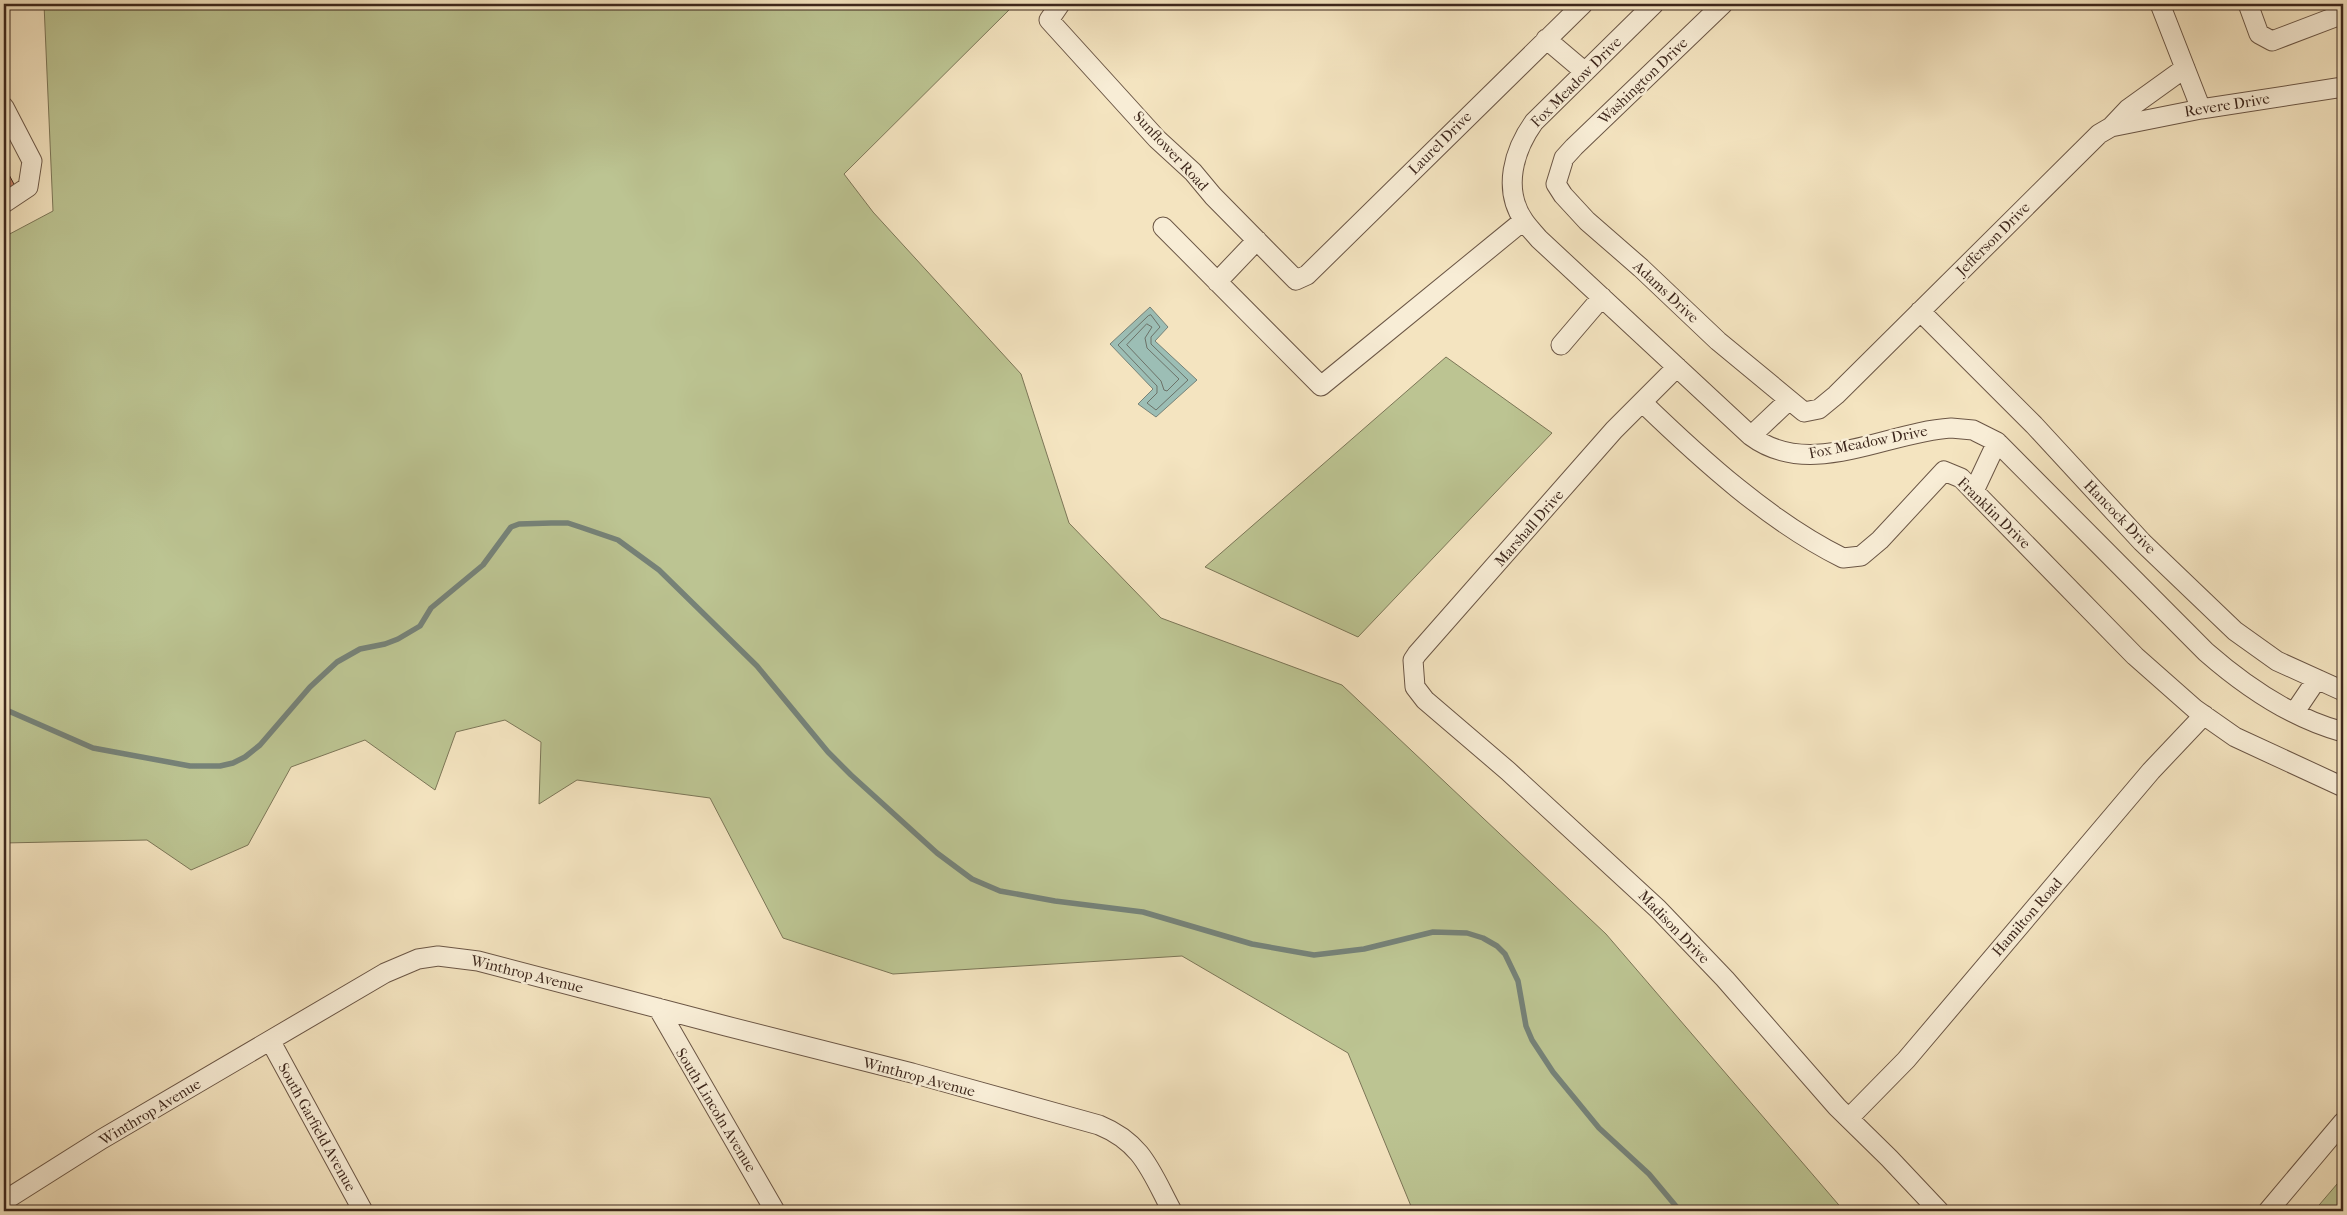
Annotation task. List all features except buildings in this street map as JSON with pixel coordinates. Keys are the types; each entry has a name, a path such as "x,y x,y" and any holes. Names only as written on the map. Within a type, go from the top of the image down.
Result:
{"street":[{"name":"Sunflower Road","path":"1060,4 1050,20 1158,139 1193,172 1213,196 1296,280"},
{"name":"Laurel Drive","path":"1296,280 1307,275 1583,4"},
{"name":"Fox Meadow Drive","path":"1654,4 1534,122 1522,142 1514,164 1512,181 1514,196 1523,221 1751,436 1768,447 1779,451 1805,455 1824,454 1946,428 1973,430 1997,442 2206,652 2241,682 2294,713 2343,732"},
{"name":"Washington Drive","path":"1564,158 1722,4"},
{"path":"2160,4 2201,109"},
{"path":"2248,4 2259,34 2272,41 2343,14"},
{"path":"1546,39 1585,72"},
{"name":"Jefferson Drive","path":"1804,412 1818,409 1836,395 2098,134 2111,127 2128,109 2185,68"},
{"name":"Revere Drive","path":"2111,127 2201,109 2343,87"},
{"path":"4,107 32,161 28,187 4,204"},
{"name":"Adams Drive","path":"1564,158 1556,184 1573,207 1718,341 1804,412"},
{"path":"1162,228 1321,386 1523,221"},
{"path":"1217,282 1257,240"},
{"path":"1561,345 1602,297"},
{"name":"Hancock Drive","path":"1920,311 2034,426 2142,542 2234,631 2277,661 2343,692"},
{"path":"1642,404 1660,381 1676,366"},
{"path":"1751,436 1788,400"},
{"name":"Franklin Drive","path":"1642,404 1739,488 1792,528 1843,558 1861,556 1880,540 1944,470 1961,478 2154,675 2235,737 2343,787"},
{"name":"Marshall Drive","path":"1417,654 1614,430 1642,404"},
{"path":"1974,491 1997,442"},
{"name":"Madison Drive","path":"1417,654 1413,660 1415,687 1425,700 1508,771 1658,910 1725,979 1803,1070 1939,1211"},
{"path":"2294,713 2317,679"},
{"name":"Hamilton Road","path":"1850,1118 1901,1066 2141,782 2204,715"},
{"name":"Winthrop Avenue","path":"4,1201 102,1140 401,965 418,959 438,956 478,961 912,1073 1099,1125 1116,1132 1134,1145 1172,1211"},
{"name":"South Lincoln Avenue","path":"658,1008 775,1211"},
{"name":"South Garfield Avenue","path":"271,1042 363,1211"},
{"path":"2268,1211 2343,1122"},
{"path":"4,1206 7,1211"}],"green space":[{"path":"44,4 1015,4 844,174 873,212 1021,374 1069,523 1161,618 1342,685 1606,934 1844,1211 1413,1211 1348,1053 1182,956 893,974 783,938 710,798 577,780 539,804 541,742 505,720 456,732 435,790 365,740 291,767 248,845 191,870 147,840 4,843 4,237 53,211"},
{"path":"1446,357 1552,433 1358,637 1205,567"},
{"path":"2343,1177 2343,1211 2314,1211"}],"water":[{"path":"1150,307 1168,327 1155,341 1197,380 1156,417 1138,404 1153,389 1110,344"}],"waterway":[{"path":"4,709 93,748 190,766 220,766 233,763 245,757 260,745 310,687 337,662 360,649 385,644 398,639 420,626 431,608 483,565 511,527 519,524 568,523 618,540 659,570 757,666 828,752 851,775 937,853 972,879 1000,891 1055,901 1143,912 1252,944 1314,955 1364,949 1433,932 1467,933 1483,938 1497,946 1505,954 1518,981 1526,1026 1532,1040 1553,1072 1599,1128 1649,1174 1680,1211"}]}
